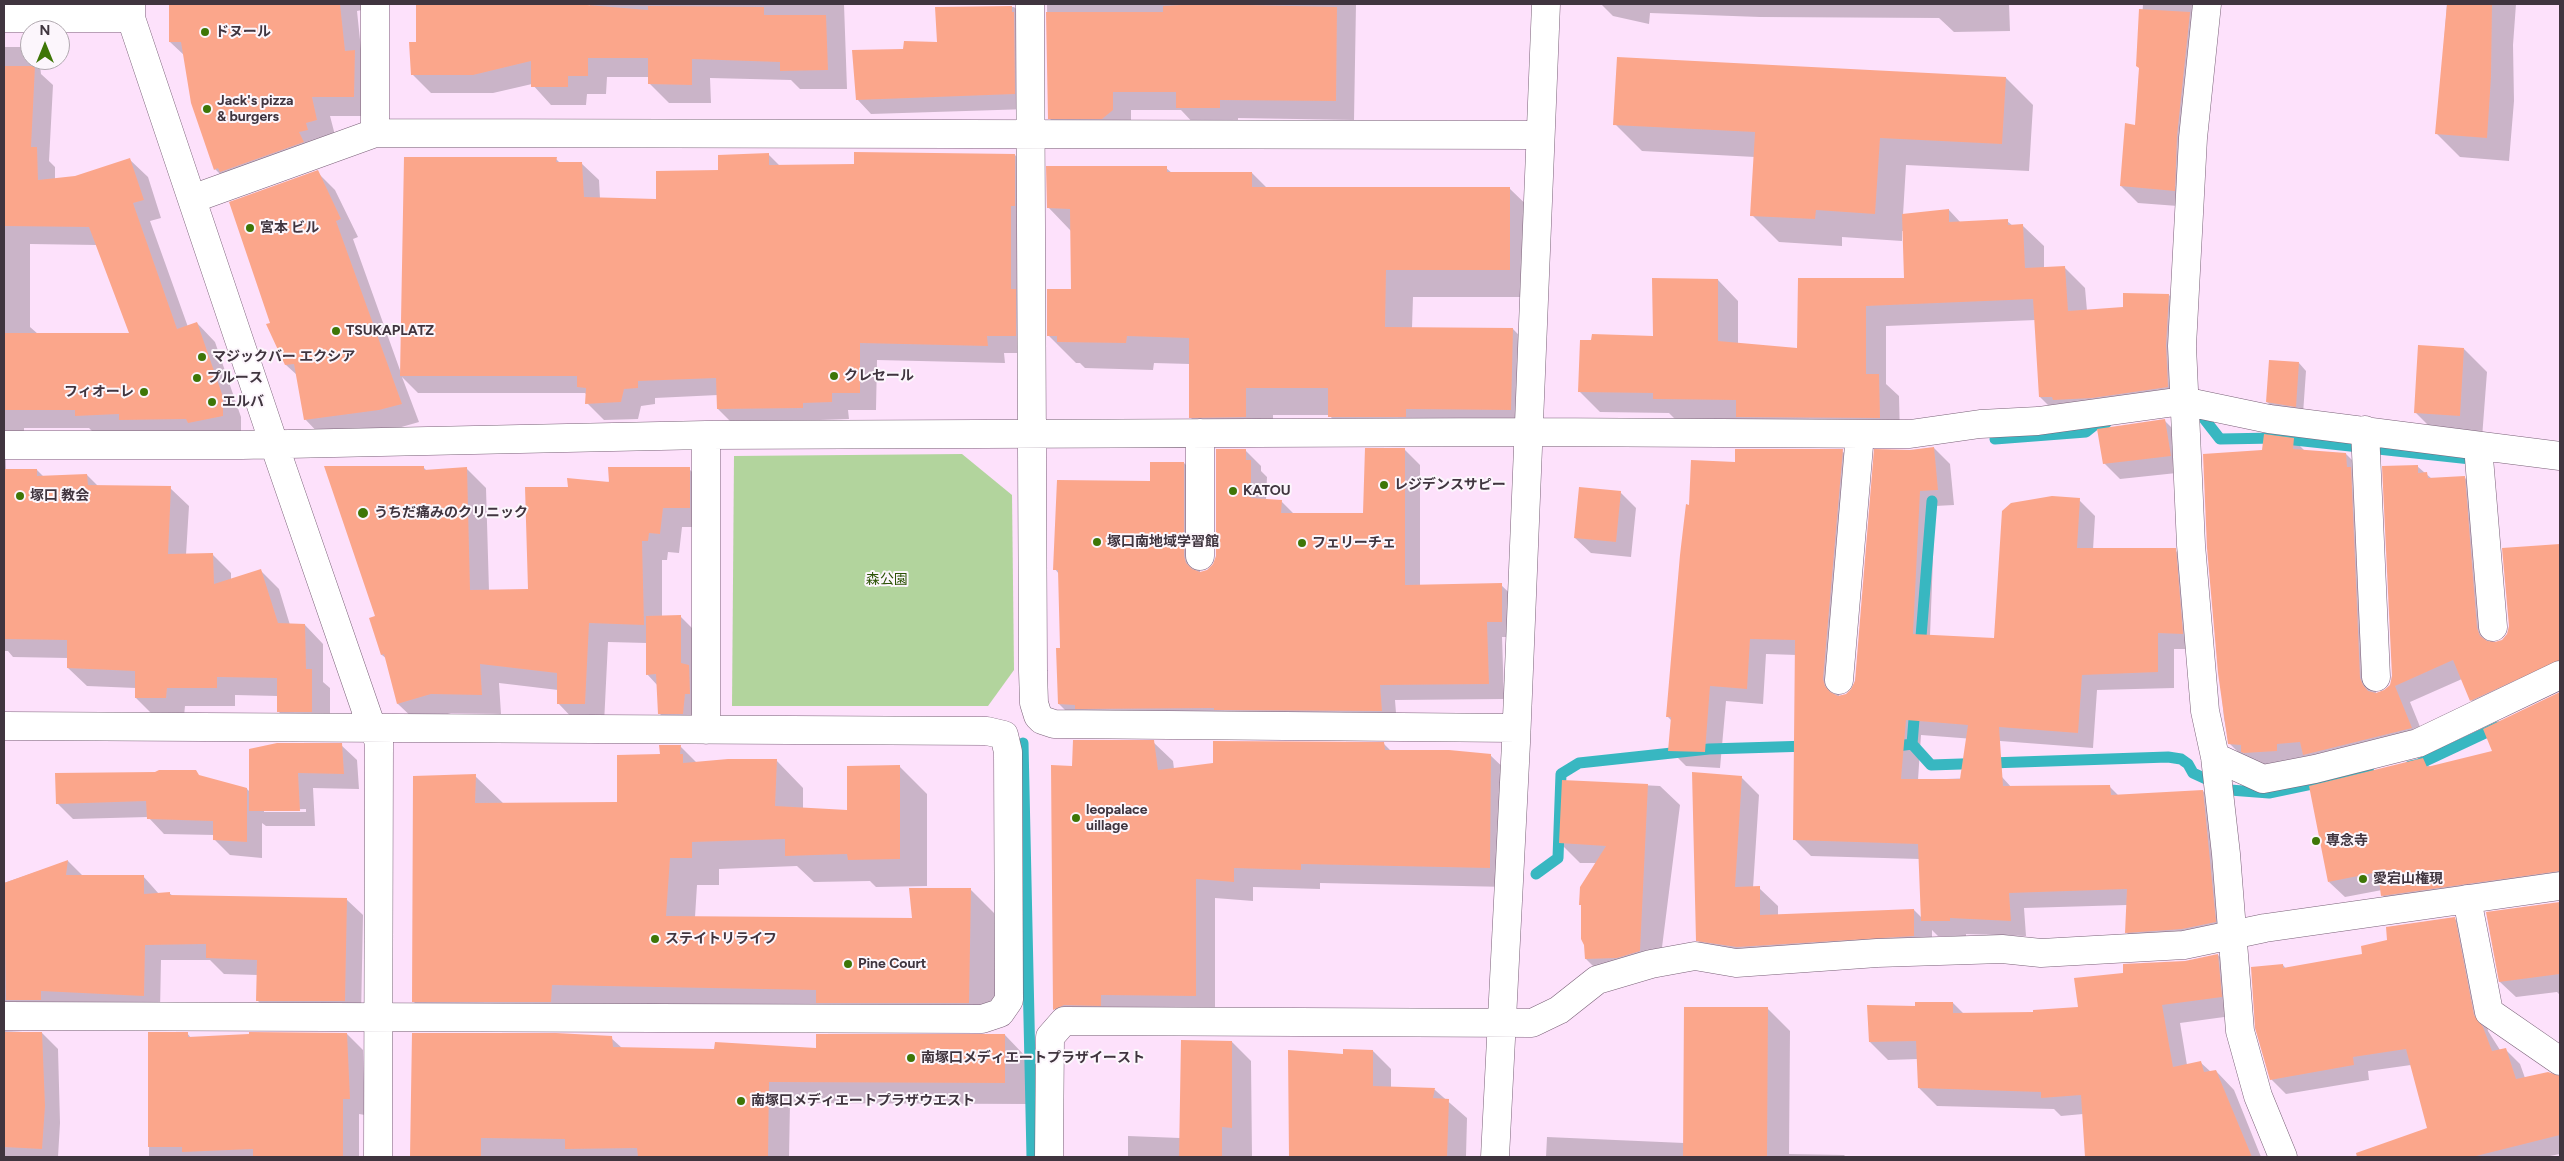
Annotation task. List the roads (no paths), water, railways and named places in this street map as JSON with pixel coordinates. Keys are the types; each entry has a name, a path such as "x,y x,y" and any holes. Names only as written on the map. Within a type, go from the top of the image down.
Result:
{"street":[{"path":"375,4 375,133"},
{"path":"1030,4 1034,703 1042,720 1054,724 1516,728"},
{"path":"1495,1157 1516,728 1535,432 1540,135 1546,4"},
{"path":"2207,4 2193,138 2182,346 2191,545 2206,711 2215,757 2240,1031 2258,1096 2283,1157"},
{"path":"4,18 131,11 274,444 372,728 379,741 378,1157"},
{"path":"192,199 375,133 1540,135"},
{"path":"4,445 274,444 706,436 1200,433 1572,432 1910,434 1980,424 2038,421 2183,401 2366,442 2479,455 2560,456"},
{"path":"1200,433 1200,556"},
{"path":"1840,680 1860,434"},
{"path":"706,436 706,730"},
{"path":"2366,442 2376,677"},
{"path":"2479,455 2493,627"},
{"path":"2215,757 2263,779 2315,769 2418,743 2560,675"},
{"path":"4,726 987,731 1004,734 1008,752 1009,1000 1000,1013 982,1020 4,1016"},
{"path":"1050,1157 1050,1037 1064,1021 1532,1023 1559,1010 1597,980 1651,964 1695,956 1736,963 1847,955 1982,950 2050,952 2184,945 2265,928 2560,886"},
{"path":"2466,898 2489,1012 2560,1061"}],"waterway":[{"path":"2194,416 2202,416 2220,439 2276,438 2480,460"},
{"path":"1995,439 2086,432 2096,424 2106,423"},
{"path":"1920,649 1932,501"},
{"path":"1890,747 1912,744 1915,707"},
{"path":"2410,766 2419,764 2498,727"},
{"path":"1023,743 1032,1157"},
{"path":"1912,744 1931,765 2168,757 2181,759 2188,764 2193,773 2230,790 2269,793 2369,772"},
{"path":"1536,874 1558,858 1561,774 1579,763 1709,749 1809,746"}],"place":[{"name":"ドヌール","path":"205,32"},
{"name":"Jack's pizza & burgers","path":"207,109"},
{"name":"宮本 ビル","path":"250,228"},
{"name":"TSUKAPLATZ","path":"336,331"},
{"name":"マジックバー エクシア","path":"202,357"},
{"name":"クレセール","path":"834,376"},
{"name":"プルース","path":"197,378"},
{"name":"フィオーレ","path":"144,392"},
{"name":"エルバ","path":"212,402"},
{"name":"レジデンスサピー","path":"1384,485"},
{"name":"KATOU","path":"1233,491"},
{"name":"塚口 教会","path":"20,496"},
{"name":"うちだ痛みのクリニック","path":"363,513"},
{"name":"塚口南地域学習館","path":"1097,542"},
{"name":"フェリーチェ","path":"1302,543"},
{"name":"leopalace uillage","path":"1076,818"},
{"name":"専念寺","path":"2316,841"},
{"name":"愛宕山権現","path":"2363,879"},
{"name":"ステイトリライフ","path":"655,939"},
{"name":"Pine Court","path":"848,964"},
{"name":"南塚口メディエートプラザイースト","path":"911,1058"},
{"name":"南塚口メディエートプラザウエスト","path":"741,1101"}],"park label":[{"name":"森公園","path":"887,580"}]}
